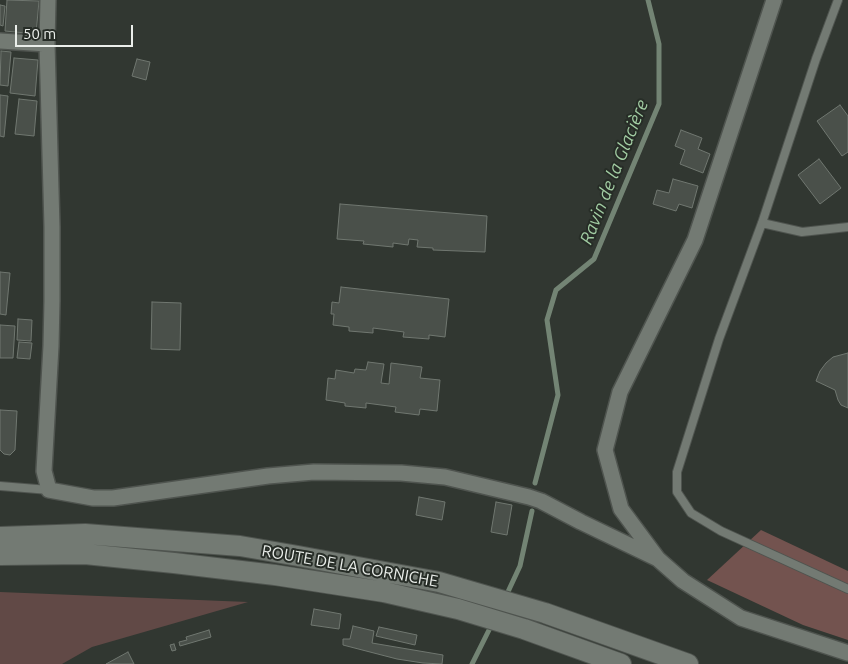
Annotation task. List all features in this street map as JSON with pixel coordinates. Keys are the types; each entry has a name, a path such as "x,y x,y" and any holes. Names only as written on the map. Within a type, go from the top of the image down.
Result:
{"main road":[{"name":"ROUTE DE LA CORNICHE","path":"0,537 85,544 240,546 439,582 545,613 688,664"},
{"name":"ROUTE DE LA CORNICHE","path":"0,555 85,544 384,592 458,609 524,629 621,664"}],"street":[{"path":"48,0 47,44 52,291 44,471 49,490 92,498 113,498 268,476 314,472 401,472 436,476 535,499 658,559"},
{"path":"774,0 695,240 620,392 605,450 621,509 658,559 683,581 741,618 848,653"},
{"path":"0,41 47,44"}],"lane":[{"path":"838,0 816,59 762,224 716,348 677,472 677,492 691,513 721,531 848,589"},
{"path":"762,224 802,232 848,227"},
{"path":"0,486 49,490"}],"shaded area":[{"path":"761,530 848,571 848,640 803,625 707,580"},
{"path":"0,592 248,602 92,647 62,664 0,664"}],"building":[{"path":"7,0 39,1 36,34 5,31"},
{"path":"0,5 5,6 3,26 0,25"},
{"path":"1,51 11,52 8,86 0,85"},
{"path":"14,58 38,60 35,96 10,93"},
{"path":"137,59 150,62 146,80 132,76"},
{"path":"0,95 8,96 4,137 0,136"},
{"path":"19,99 37,101 34,136 15,134"},
{"path":"840,105 848,116 848,152 842,156 817,121"},
{"path":"681,130 702,138 698,149 710,154 703,173 680,164 685,150 675,146"},
{"path":"819,159 841,188 820,204 798,175"},
{"path":"673,179 698,186 692,208 679,204 676,211 653,204 657,190 669,193"},
{"path":"340,204 487,216 485,252 433,250 433,248 417,247 418,240 409,239 408,245 393,243 393,247 363,244 364,241 337,239"},
{"path":"0,272 10,273 6,315 0,314"},
{"path":"341,287 449,299 445,337 429,335 429,339 403,337 404,332 373,328 373,333 349,331 349,327 333,325 334,314 331,314 332,302 339,303"},
{"path":"152,302 181,303 180,350 151,349"},
{"path":"18,319 32,320 31,341 17,340"},
{"path":"0,325 15,326 13,358 0,358"},
{"path":"19,342 32,343 30,359 17,358"},
{"path":"848,353 848,408 841,405 835,390 816,381 826,363 833,357"},
{"path":"368,362 384,364 381,383 389,384 391,363 422,367 420,378 440,380 437,411 420,409 419,415 395,412 396,407 366,403 366,408 345,406 345,403 326,400 328,378 335,379 336,370 354,373 355,369 366,370"},
{"path":"0,410 17,411 15,450 10,455 4,454 0,450"},
{"path":"419,497 445,502 442,520 416,515"},
{"path":"496,502 512,505 507,535 491,532"},
{"path":"314,609 341,614 339,629 311,625"},
{"path":"353,626 374,631 372,643 443,655 442,664 397,659 343,645 343,639 350,639"},
{"path":"379,627 417,635 415,645 376,636"},
{"path":"209,630 211,637 180,646 179,642 187,640 186,637"},
{"path":"174,644 176,650 172,651 170,645"},
{"path":"128,652 134,664 106,664"}],"waterway":[{"name":"Ravin de la Glacière","path":"535,483 558,395 547,320 556,290 594,259 659,104 659,44 648,0"},
{"name":"Ravin de la Glacière","path":"506,596 520,566 532,511"},
{"name":"Ravin de la Glacière","path":"472,664 492,624"}]}
